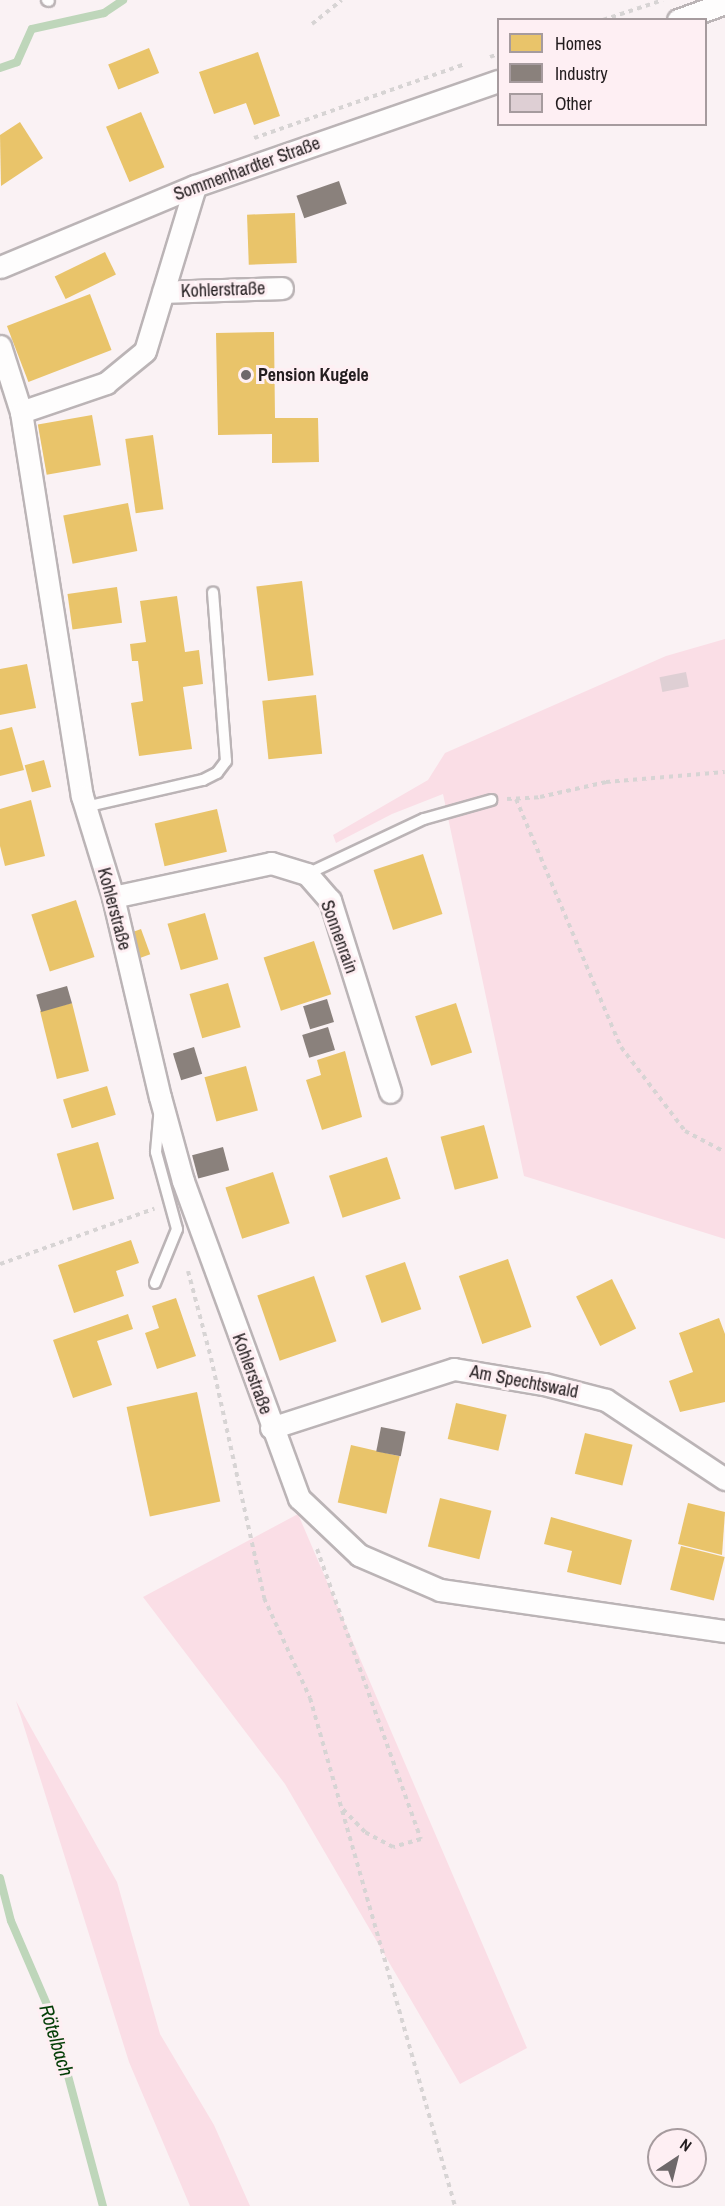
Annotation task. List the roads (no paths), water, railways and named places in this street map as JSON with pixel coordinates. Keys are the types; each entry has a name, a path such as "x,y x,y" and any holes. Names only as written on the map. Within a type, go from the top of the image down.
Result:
{"street":[{"path":"684,18 725,3"},
{"name":"Sommenhardter Straße","path":"0,267 195,186 497,81"},
{"name":"Kohlerstraße","path":"21,412 106,383 145,351 195,186"},
{"name":"Kohlerstraße","path":"163,292 282,288"},
{"name":"Kohlerstraße","path":"0,346 21,412 85,807 112,897 160,1097 183,1181 271,1428 299,1498 358,1555 440,1590 725,1631"},
{"path":"112,897 271,863 307,874"},
{"name":"Sonnenrain","path":"307,874 330,900 390,1092"},
{"name":"Am Spechtswald","path":"271,1428 454,1369 544,1384 606,1400 725,1479"}],"lane":[{"path":"85,807 203,780 217,773 226,761 213,593"},
{"path":"307,874 424,819 491,800"},
{"path":"154,1283 177,1229 156,1152 160,1097"}],"waterway":[{"path":"0,68 17,62 32,29 104,13 123,0"},
{"name":"Rötelbach","path":"0,1878 11,1921 52,2016 103,2206"}],"place":[{"name":"Pension Kugele","path":"246,375"}]}
